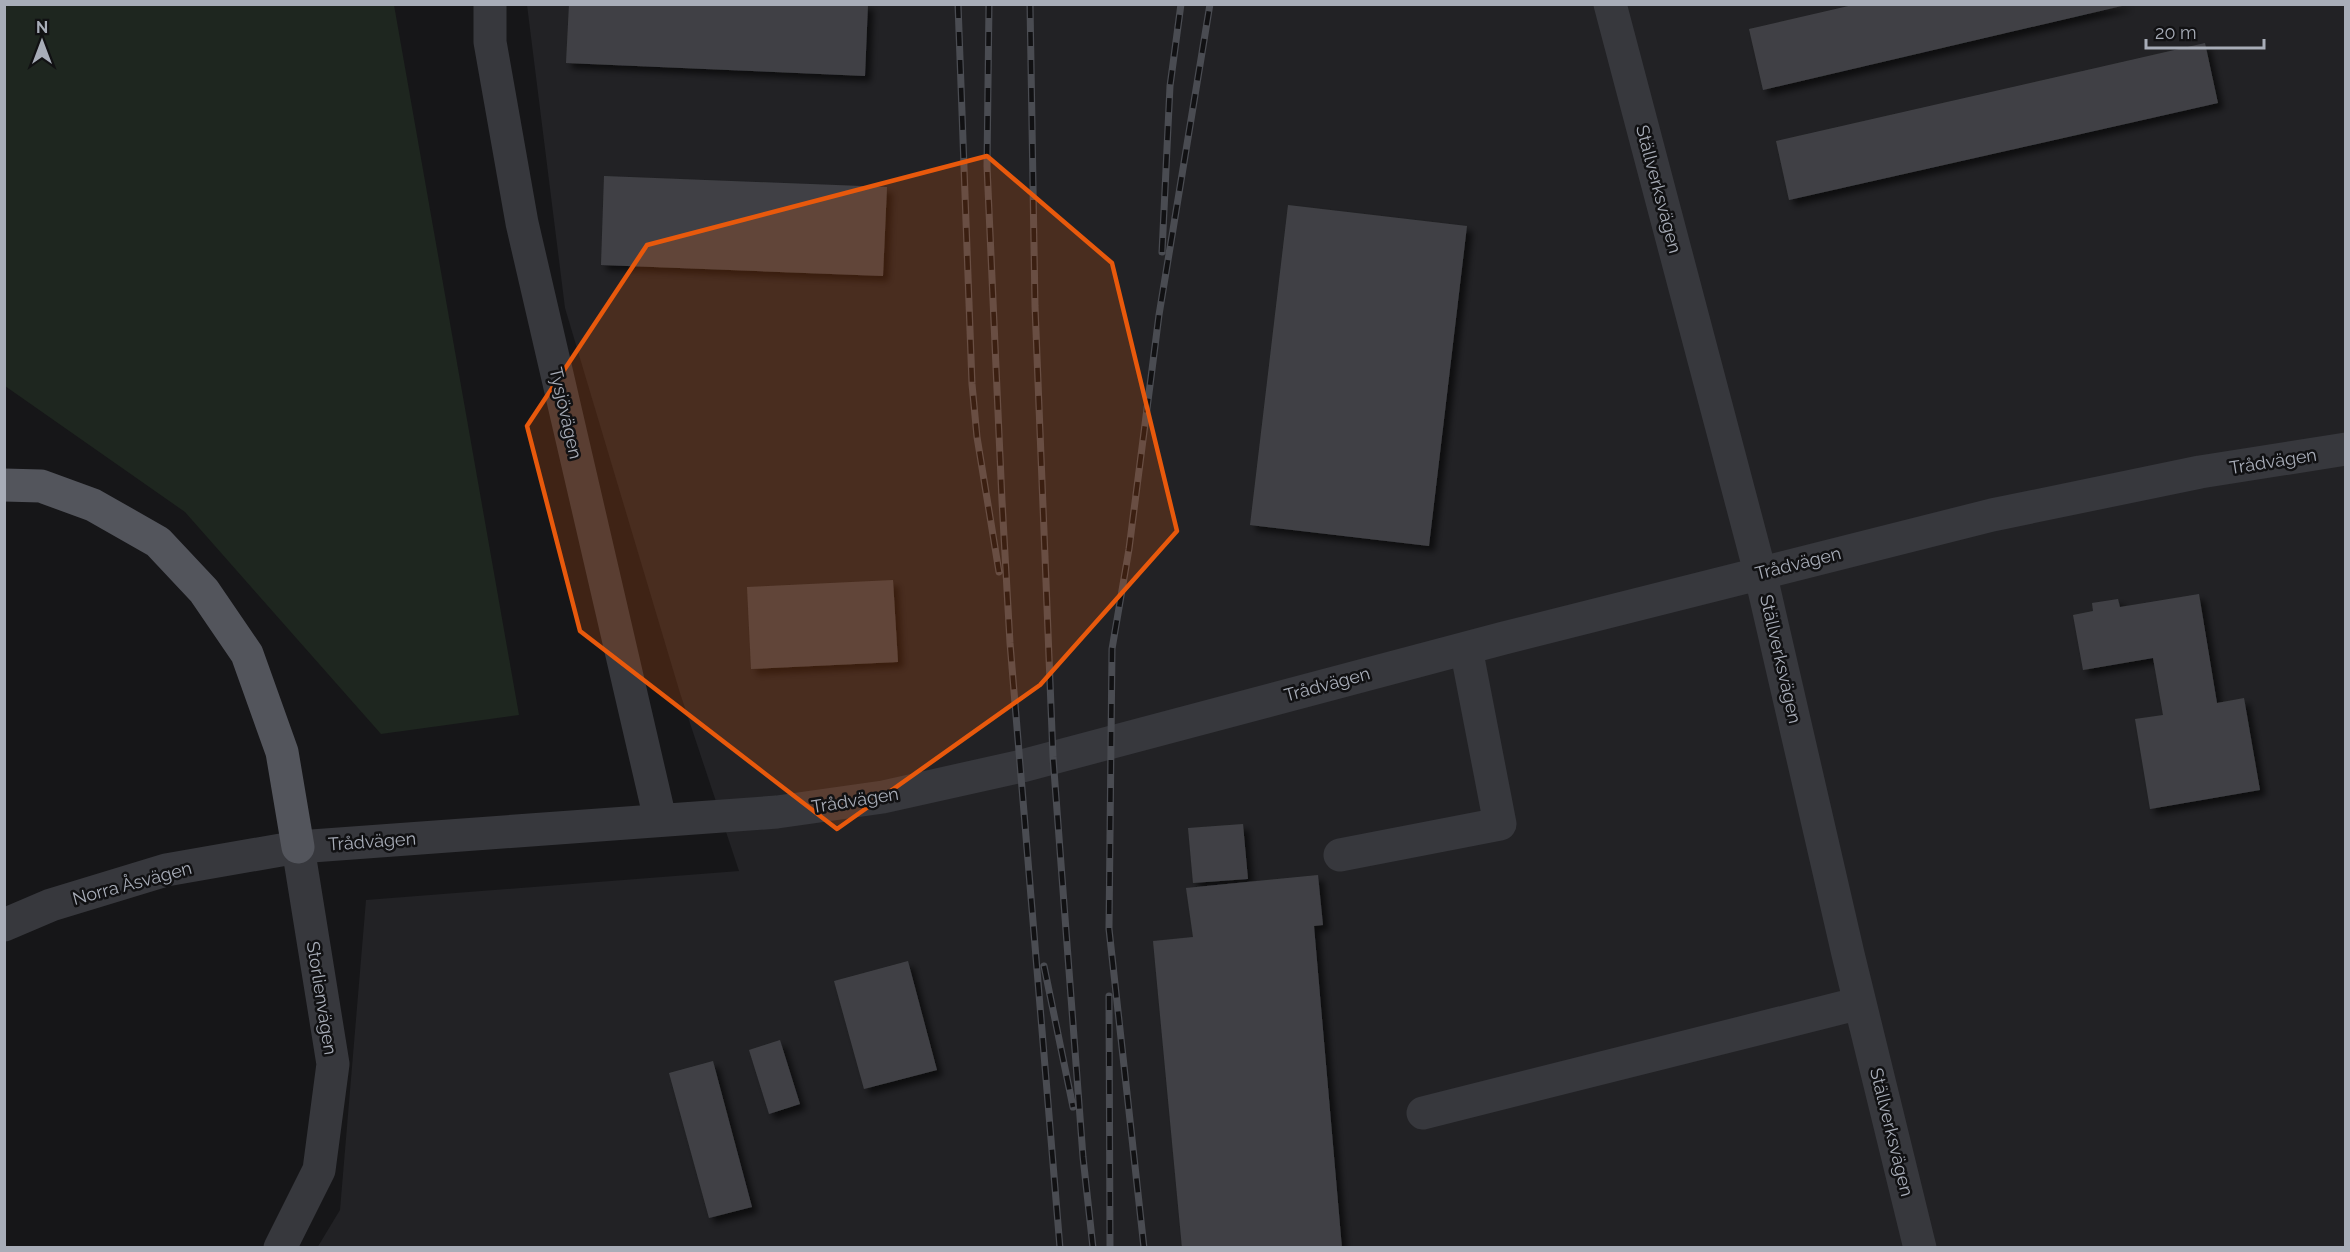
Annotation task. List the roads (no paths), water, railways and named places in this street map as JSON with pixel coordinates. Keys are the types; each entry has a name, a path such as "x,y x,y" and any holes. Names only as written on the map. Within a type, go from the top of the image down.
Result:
{"main road":[{"path":"4,485 41,486 93,505 158,542 204,591 247,654 282,752 298,847"}],"street":[{"name":"Tysjövägen","path":"490,4 490,42 522,223 660,819"},
{"name":"Ställverksvägen","path":"1610,4 1760,572 1920,1248"},
{"name":"Trådvägen","path":"298,847 777,812 883,797 1022,766 1466,648 1992,515 2200,472 2346,449"},
{"path":"1340,855 1500,824 1466,648"},
{"name":"Norra Åsvägen","path":"4,925 51,905 166,870 298,847"},
{"name":"Storlienvägen","path":"280,1248 319,1170 333,1064 298,847"},
{"path":"1423,1113 1860,1002"}],"railway":[{"path":"958,4 972,384 977,437 999,572"},
{"path":"989,4 987,166 1010,643 1060,1248"},
{"path":"1030,4 1035,306 1053,757 1083,1157 1093,1248"},
{"path":"1162,252 1170,86 1181,4"},
{"path":"1144,1248 1109,929 1112,649 1129,549 1159,315 1210,4"},
{"path":"1044,966 1073,1107"},
{"path":"1109,996 1110,1248"}]}
